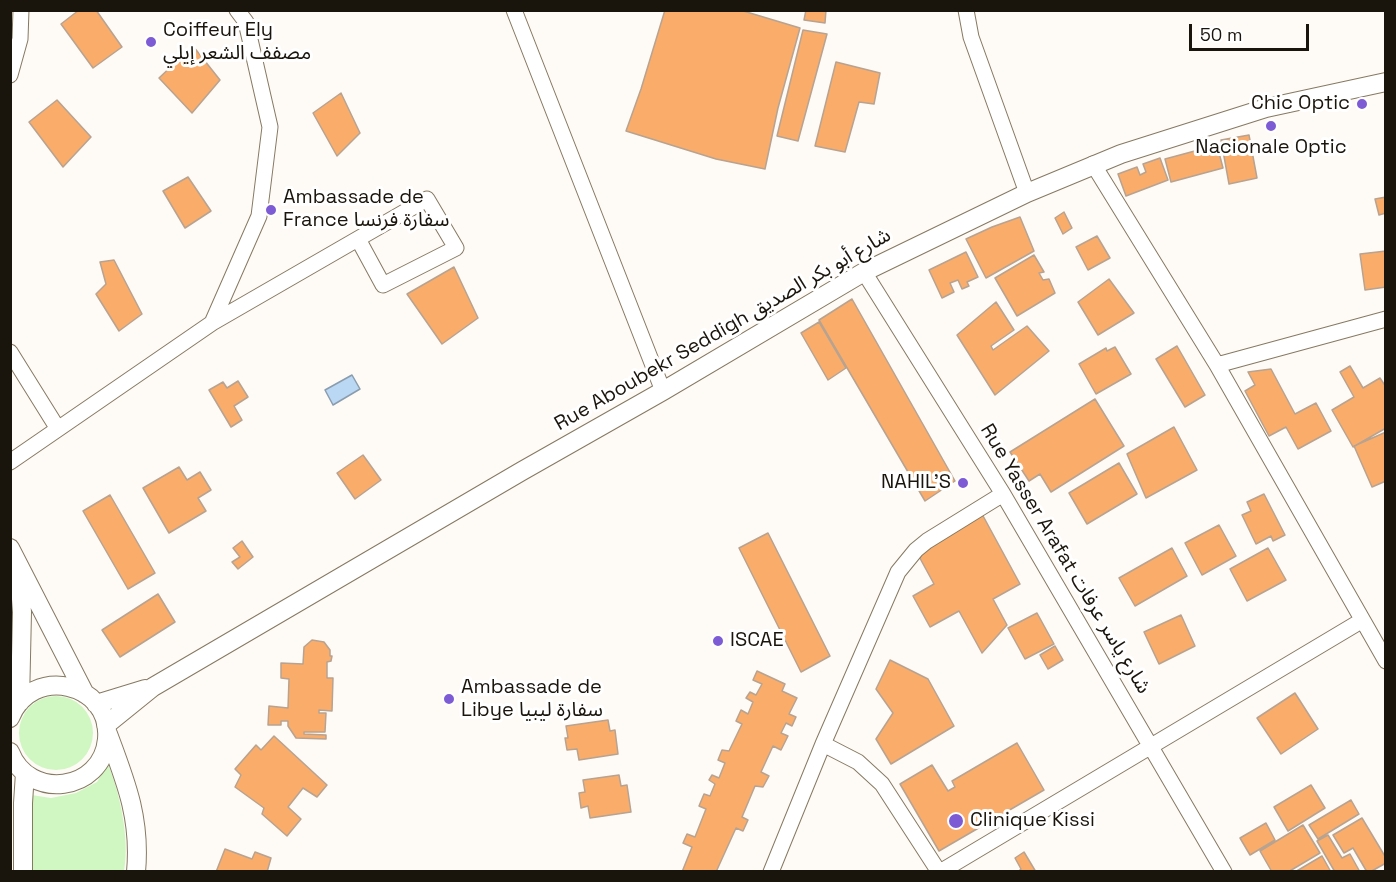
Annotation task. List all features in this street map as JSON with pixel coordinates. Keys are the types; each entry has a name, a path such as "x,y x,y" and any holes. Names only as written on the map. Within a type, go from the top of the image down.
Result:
{"street":[{"path":"10,75 20,39 21,10"},
{"path":"212,323 259,216 270,127 246,22 237,10"},
{"path":"514,10 663,391"},
{"path":"966,10 971,37 1027,193"},
{"name":"Rue Aboubekr Seddigh شارع أبو بكر الصديق","path":"106,727 153,687 864,272 1027,193 1094,164 1266,108 1386,82"},
{"path":"1094,164 1217,365 1361,621 1386,661"},
{"path":"10,462 212,323 427,199 456,248 383,285 358,239"},
{"name":"Rue Yasser Arafat شارع ياسر عرفات","path":"864,272 1004,494 1224,872"},
{"path":"1217,365 1386,319"},
{"path":"10,352 58,429"},
{"path":"771,872 892,583 906,561 927,541 1004,494"},
{"path":"14,555 106,727 131,797 136,830 136,872"},
{"path":"14,555 22,612 20,702"},
{"path":"823,744 858,762 882,784 939,872 1361,621"},
{"path":"10,718 20,702 36,690 56,685 76,689 90,699"},
{"name":"Rue Aboubekr Seddigh شارع أبو بكر الصديق","path":"90,699 153,687"},
{"path":"19,773 52,785 71,783 80,779 101,758 105,749 106,727"},
{"path":"10,752 19,773 24,872"}],"green space":[{"path":"49,696 63,696 77,702 87,712 93,726 91,747 77,764 63,770 49,770 35,764 25,754 19,740 19,726 25,712 35,702"},
{"path":"108,764 123,817 126,845 124,871 25,871 25,794 51,798 76,793 97,782"}],"water":[{"path":"352,375 360,389 333,405 325,390"}],"building":[{"path":"79,10 96,10 122,47 93,68 61,24"},
{"path":"665,10 740,10 800,28 778,108 765,169 716,159 626,131"},
{"path":"806,10 826,10 825,23 804,20"},
{"path":"803,30 827,34 798,141 777,136"},
{"path":"193,46 220,80 192,113 159,78"},
{"path":"836,62 880,73 874,104 859,102 845,152 815,146"},
{"path":"341,93 360,133 337,156 313,113"},
{"path":"57,100 91,137 63,167 29,122"},
{"path":"1249,135 1257,178 1229,184 1221,140"},
{"path":"1217,145 1223,168 1171,182 1165,159"},
{"path":"1160,158 1168,180 1126,196 1118,174 1137,167 1140,175 1146,172 1143,164"},
{"path":"188,177 211,211 185,228 163,191"},
{"path":"1386,197 1386,213 1379,215 1375,199"},
{"path":"1064,212 1072,228 1063,234 1055,218"},
{"path":"1020,217 1034,251 986,278 966,239"},
{"path":"1097,236 1110,258 1088,270 1076,247"},
{"path":"1386,251 1386,287 1365,290 1360,254"},
{"path":"966,252 978,277 967,282 969,286 962,289 958,280 950,283 954,292 942,298 929,270"},
{"path":"1034,255 1044,272 1039,273 1043,280 1049,279 1055,293 1017,316 995,278"},
{"path":"114,260 142,314 119,331 96,294 106,284 100,262"},
{"path":"454,267 478,318 442,344 407,294"},
{"path":"1109,279 1134,313 1098,335 1078,302"},
{"path":"852,299 955,481 925,501 819,320"},
{"path":"996,302 1014,330 991,346 993,350 1027,326 1049,351 995,395 957,335"},
{"path":"819,322 846,368 828,380 801,333"},
{"path":"1177,346 1205,395 1185,407 1156,359"},
{"path":"1115,347 1131,374 1096,394 1079,364 1106,348 1107,351"},
{"path":"1350,366 1363,388 1380,378 1386,387 1386,428 1353,447 1332,410 1354,397 1340,372"},
{"path":"1271,369 1295,414 1316,403 1331,431 1298,449 1286,427 1269,436 1245,391 1255,385 1248,372"},
{"path":"238,381 248,397 234,406 242,420 231,427 209,390 223,382 227,388"},
{"path":"1095,399 1124,446 1051,492 1040,474 1029,481 1010,452"},
{"path":"1174,427 1197,470 1146,498 1127,454"},
{"path":"1386,432 1386,481 1372,487 1354,446"},
{"path":"363,455 381,480 355,499 337,473"},
{"path":"1119,463 1137,494 1087,524 1069,493"},
{"path":"179,467 187,480 200,472 211,490 198,498 206,511 169,533 143,488"},
{"path":"1264,494 1285,535 1273,541 1271,536 1256,544 1242,515 1251,511 1247,502"},
{"path":"110,495 155,573 128,589 83,511"},
{"path":"982,514 1020,584 993,599 1007,625 982,653 959,611 930,627 913,596 934,584 916,551"},
{"path":"1219,525 1236,556 1202,575 1185,543"},
{"path":"768,533 830,656 801,672 739,548"},
{"path":"242,541 253,557 238,569 232,562 240,557 233,548"},
{"path":"1172,548 1187,576 1135,606 1119,578"},
{"path":"1268,548 1286,580 1247,601 1230,569"},
{"path":"158,594 175,622 120,657 102,630"},
{"path":"1037,613 1054,644 1025,659 1008,628"},
{"path":"1181,615 1195,646 1159,664 1144,632"},
{"path":"312,640 324,642 332,656 331,661 327,662 327,678 333,678 332,711 319,710 319,713 326,713 325,732 304,732 304,734 326,735 326,739 296,738 288,726 288,721 281,721 281,725 268,725 269,706 288,708 289,679 281,678 281,663 303,664 304,647"},
{"path":"1055,646 1063,660 1048,669 1040,655"},
{"path":"890,660 928,679 954,726 891,764 876,739 893,713 876,689"},
{"path":"757,671 785,684 782,691 797,698 789,714 796,717 792,726 786,723 781,733 788,736 781,750 773,746 761,772 769,776 763,787 755,786 742,817 748,820 743,831 736,828 716,872 682,872 692,847 683,843 687,834 695,837 706,809 699,806 704,794 710,796 715,784 709,780 712,775 719,778 725,763 718,760 722,750 729,751 742,724 736,721 741,710 748,714 753,702 746,698 750,692 756,695 762,684 753,680"},
{"path":"1295,693 1318,729 1281,754 1257,718"},
{"path":"608,720 610,731 615,730 618,754 579,760 577,749 567,750 566,726"},
{"path":"274,736 327,785 317,797 303,788 288,807 301,819 287,836 262,814 264,808 235,787 241,775 235,769 256,745 261,750"},
{"name":"Clinique Kissi","path":"1017,743 1044,790 939,851 900,784 932,765 948,791 955,787 952,781"},
{"path":"619,775 621,786 627,785 631,812 590,818 588,806 581,808 579,793 585,792 583,780"},
{"path":"1311,785 1325,808 1288,831 1274,807"},
{"path":"1351,800 1359,814 1318,839 1309,825"},
{"path":"1362,818 1386,858 1386,863 1370,872 1367,872 1353,848 1344,853 1333,835"},
{"path":"1266,823 1275,840 1250,855 1240,838"},
{"path":"1303,825 1320,853 1288,872 1272,872 1260,851"},
{"path":"1328,835 1342,858 1350,854 1360,872 1335,872 1317,841"},
{"path":"225,849 252,859 255,852 271,858 267,872 216,872"},
{"path":"1024,852 1036,872 1018,872 1021,869 1015,858"},
{"path":"1322,856 1331,872 1295,872"}],"place":[{"name":"Coiffeur Ely مصفف الشعر إيلي","path":"151,42"},
{"name":"Chic Optic","path":"1362,104"},
{"name":"Nacionale Optic","path":"1271,126"},
{"name":"Ambassade de France سفارة فرنسا","path":"271,210"},
{"name":"NAHIL'S","path":"963,483"},
{"name":"ISCAE","path":"718,641"},
{"name":"Ambassade de Libye سفارة ليبيا","path":"449,699"},
{"name":"Clinique Kissi","path":"956,821"}]}
